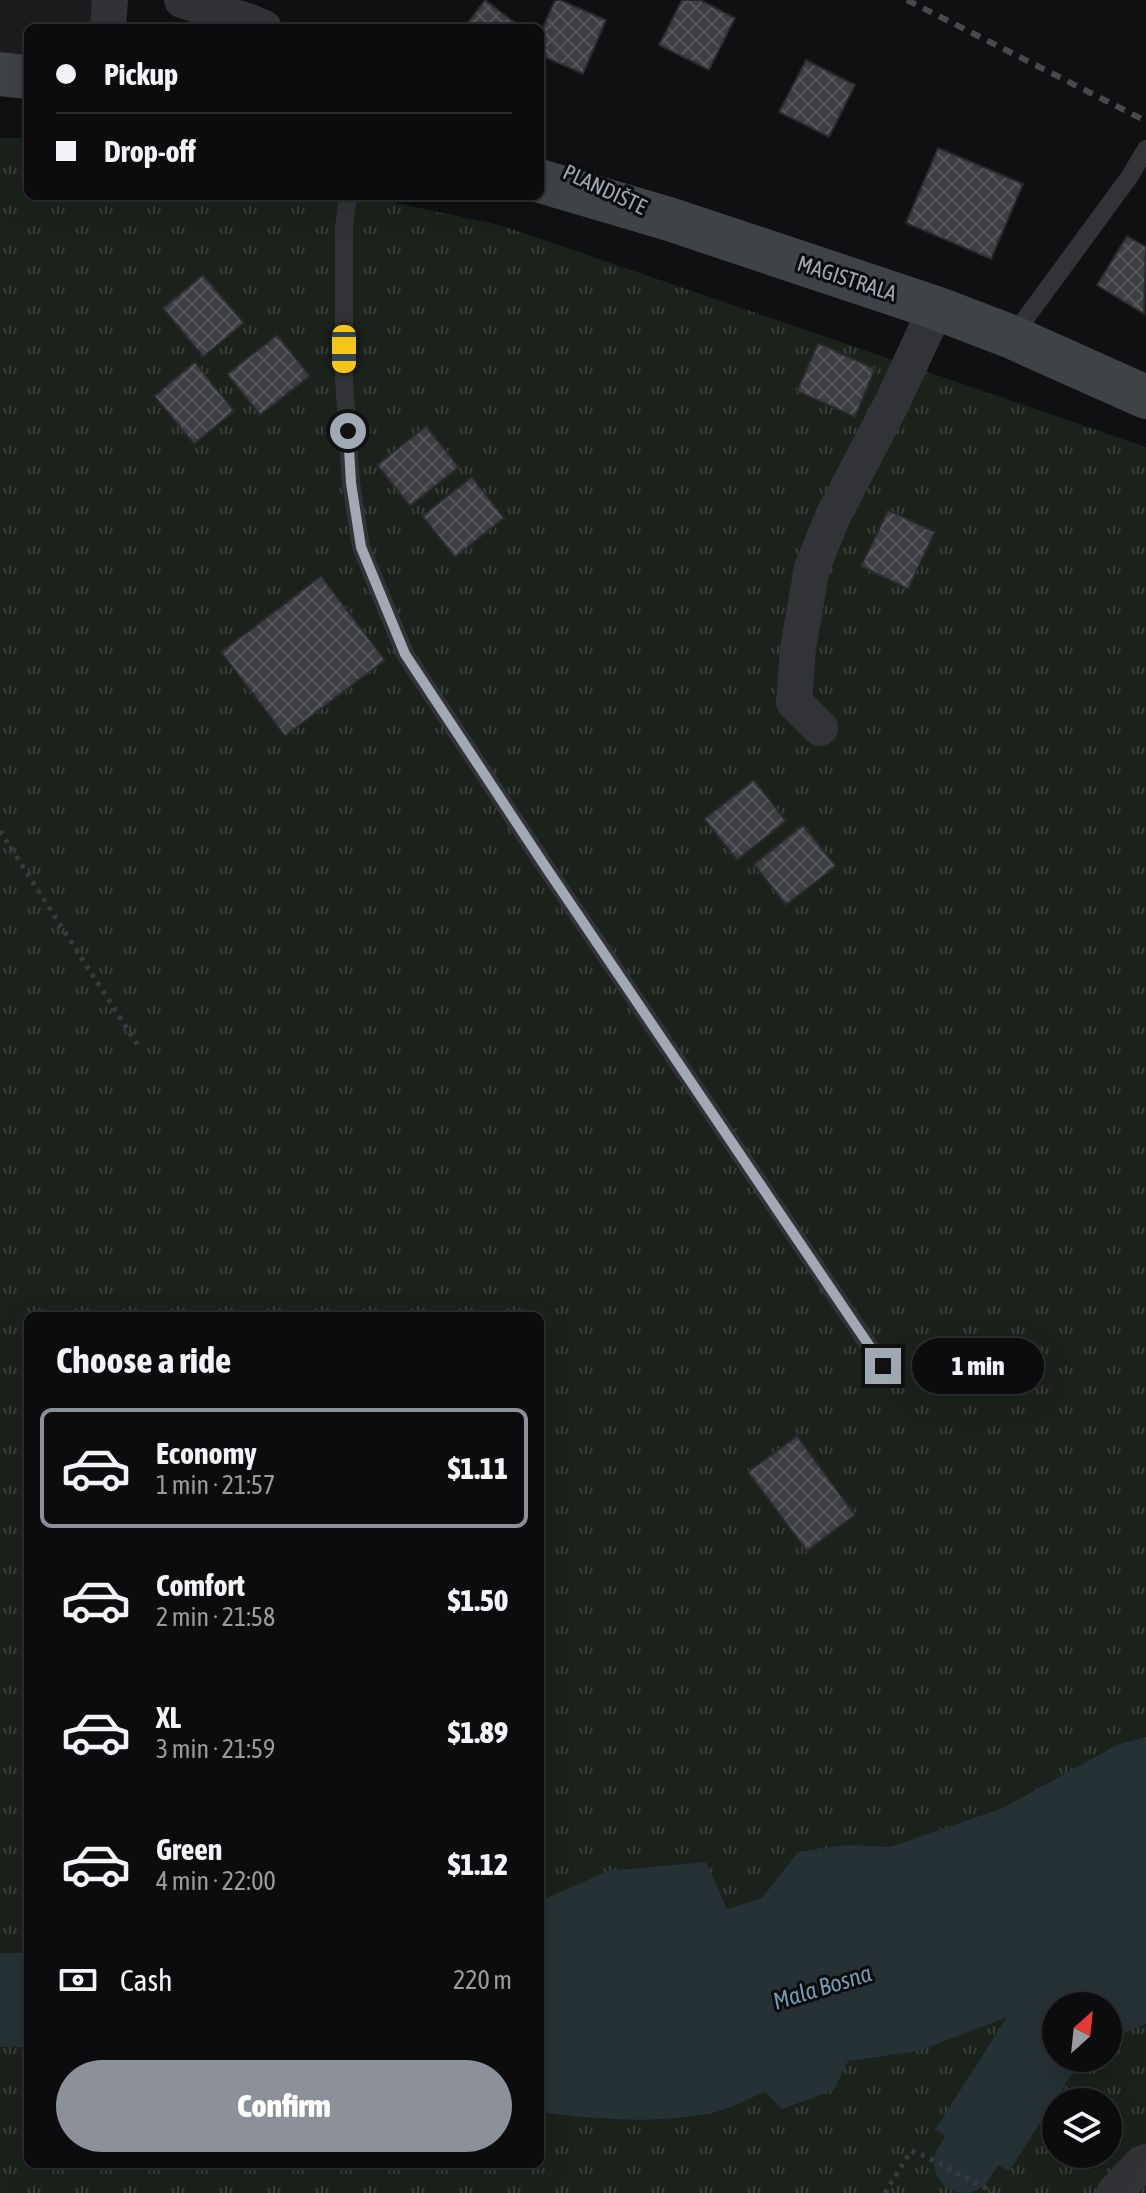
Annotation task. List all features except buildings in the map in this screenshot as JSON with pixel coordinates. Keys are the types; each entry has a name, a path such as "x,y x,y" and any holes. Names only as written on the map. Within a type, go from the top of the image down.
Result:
{"main road":[{"path":"0,74 24,77"},
{"name":"MAGISTRALA","path":"544,182 669,219 936,308 1012,337 1146,397"}],"street":[{"path":"108,24 110,0"},
{"path":"182,0 255,24"},
{"name":"PLANDIŠTE","path":"544,160 669,219"},
{"path":"820,728 794,702 798,648 812,568 833,516 893,401 936,308"},
{"path":"1114,2193 1146,2162"}],"lane":[{"path":"1012,337 1130,176 1146,149"},
{"path":"347,200 344,227 344,379 351,483 361,547 405,654 553,879 883,1366"}],"path":[{"path":"0,831 140,1049"},
{"path":"885,2193 911,2151 995,2193"}],"shaded area":[{"path":"0,0 102,0 101,24 24,24 24,85 0,79"}],"green space":[{"path":"0,138 24,138 24,200 381,200 500,225 1146,447 1146,2193 0,2193"}],"water":[{"path":"1146,1737 1146,2024 1122,2034 1122,1992 1042,1992 1042,2072 1073,2072 1063,2088 1042,2088 1042,2120 1009,2171 935,2130 1007,2017 919,2051 848,2061 834,2090 782,2109 765,2092 722,2110 666,2119 582,2117 544,2112 544,1899 608,1871 706,1862 727,1909 762,1898 798,1852 846,1845 890,1847 1003,1808 1117,1745"},
{"path":"0,1953 24,1953 24,2047 0,2047"}],"waterway":[{"name":"Mala Bosna","path":"964,2163 1042,2039"}],"railway":[{"path":"907,0 1146,121"}],"route":[{"path":"348,431 351,483 361,547 405,654 883,1366"}]}
